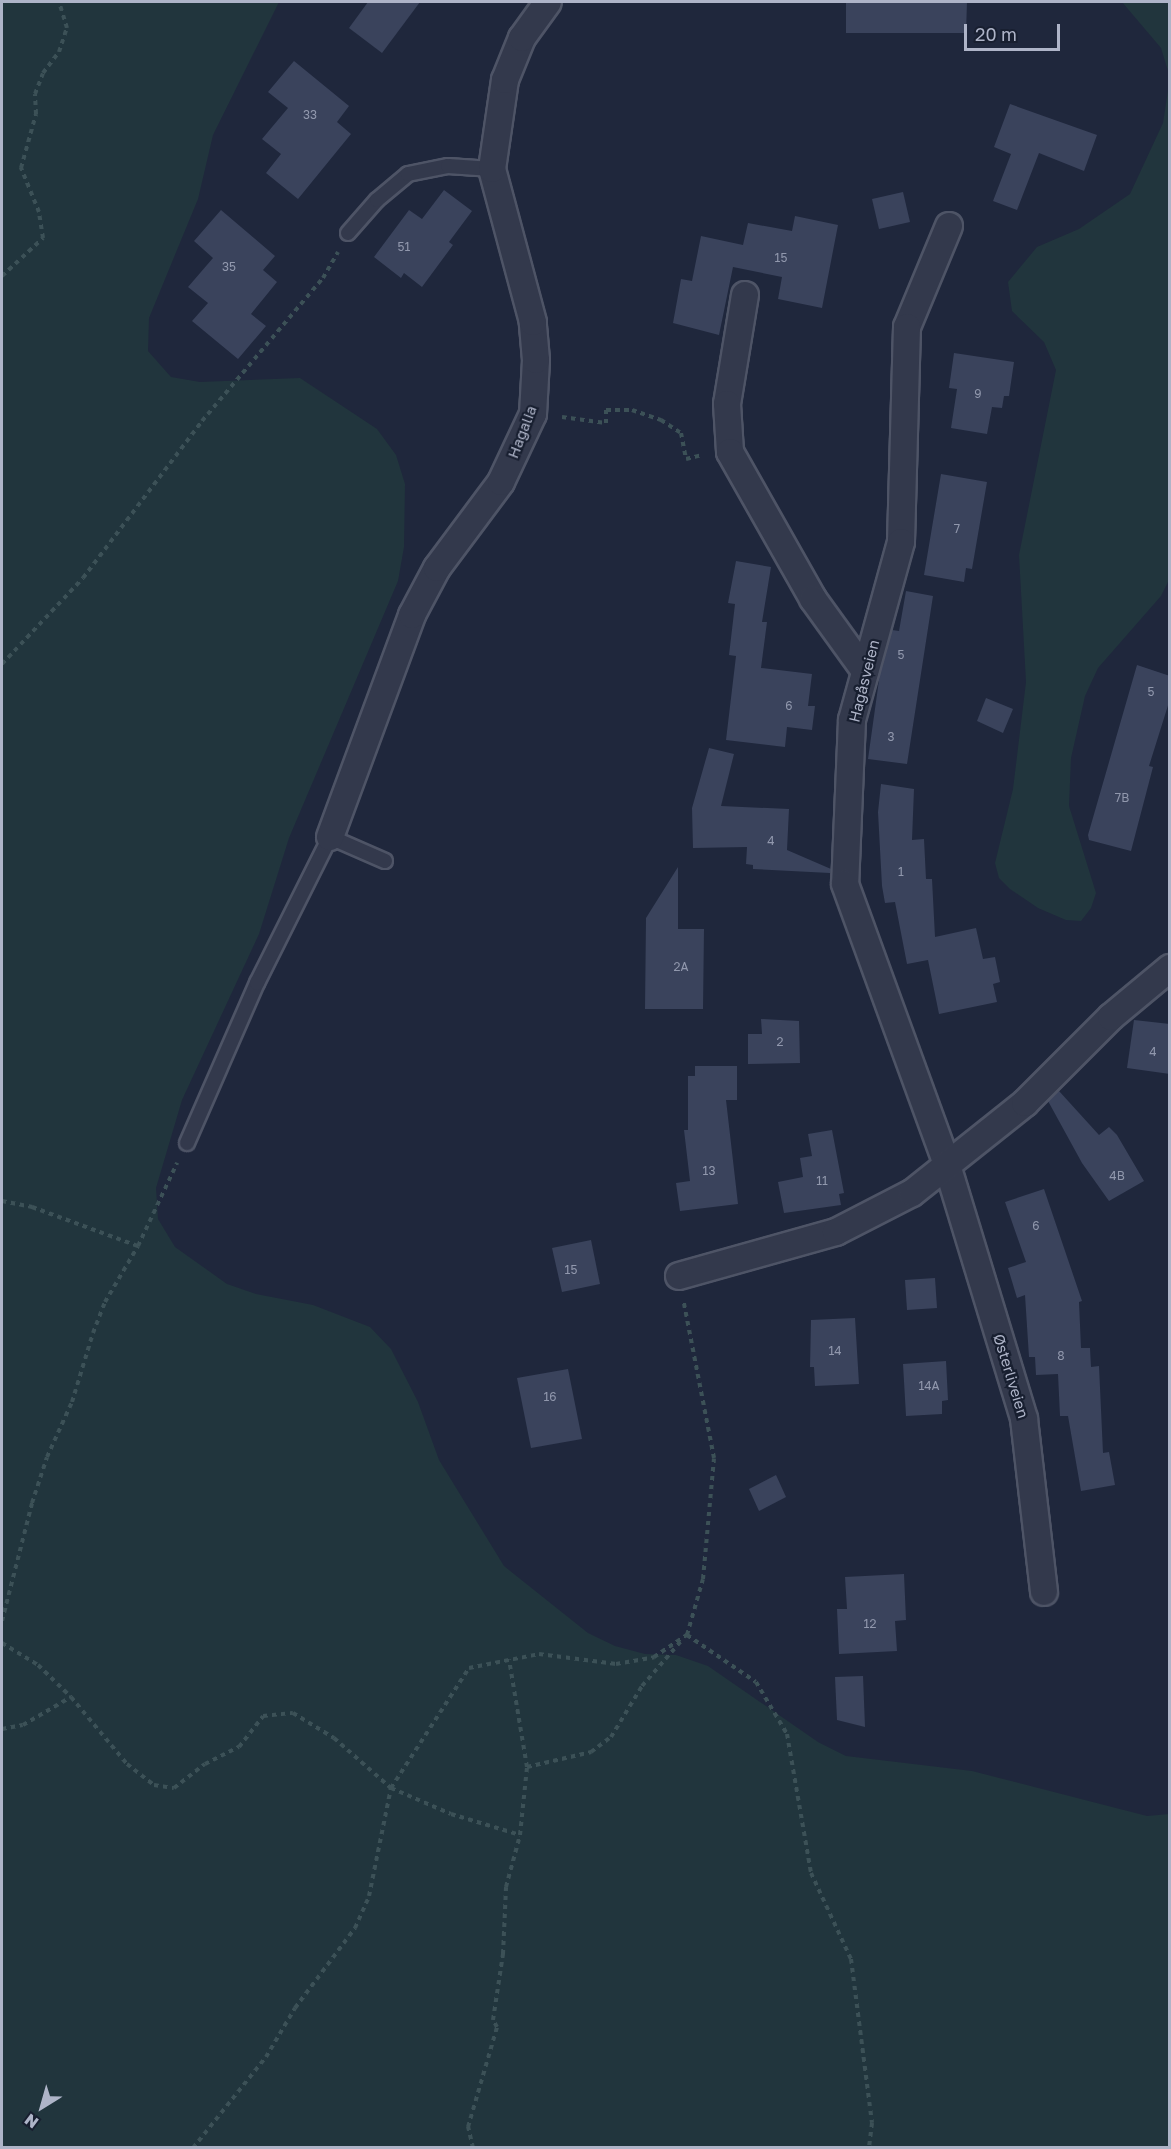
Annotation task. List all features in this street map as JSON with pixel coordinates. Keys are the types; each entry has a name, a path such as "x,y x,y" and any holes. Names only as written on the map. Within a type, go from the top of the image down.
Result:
{"street":[{"name":"Hagalia","path":"330,837 412,615 437,568 501,482 533,414 536,360 533,322 492,169 505,80 522,38 548,2"},
{"name":"Hagåsveien","path":"947,1166 845,884 852,720 901,542 907,327 949,226"},
{"path":"745,295 727,404 730,452 813,599 866,671"},
{"path":"679,1276 836,1232 912,1193 1025,1103 1111,1017 1170,968"},
{"name":"Østerliveien","path":"947,1166 1024,1419 1044,1592"}],"lane":[{"path":"348,233 377,200 408,174 448,166 492,169"},
{"path":"187,1143 256,983 330,837 385,861"}],"path":[{"path":"2,276 43,238 39,212 21,168 36,114 35,94 43,73 59,52 67,28 59,2"},
{"path":"2,664 83,579 202,421 323,278 348,233"},
{"path":"533,414 606,423 606,410 632,410 661,420 681,433 686,459 730,452"},
{"path":"2,1621 47,1457 72,1402 105,1302 138,1246 187,1143"},
{"path":"2,1201 32,1207 138,1246"},
{"path":"527,1767 591,1752 611,1737 642,1686 687,1635 703,1579 714,1458 679,1276"},
{"path":"193,2148 266,2057 295,2008 355,1928 369,1896 391,1788 469,1668 539,1654 616,1664 654,1657 687,1635"},
{"path":"687,1635 756,1682 787,1734 812,1873 851,1959 873,2122 869,2148"},
{"path":"2,1643 38,1665 71,1698 127,1764 154,1785 174,1788 205,1764 238,1747 262,1716 293,1713 334,1738 391,1788 451,1814 520,1835"},
{"path":"473,2148 468,2127 497,2026 493,2020 503,1954 506,1887 520,1835 527,1767 509,1659"},
{"path":"2,1729 23,1725 71,1698"}],"shaded area":[{"path":"2,2 279,2 213,135 198,199 149,318 148,351 171,377 200,382 300,378 377,429 396,455 405,484 404,547 398,581 289,838 259,934 182,1100 156,1188 158,1219 175,1247 227,1284 256,1294 313,1305 370,1327 391,1349 418,1402 439,1460 504,1566 588,1633 615,1646 645,1654 676,1655 708,1666 818,1742 846,1756 972,1771 1147,1816 1169,1814 1169,2147 2,2147"},
{"path":"1122,2 1169,2 1169,74 1161,48"},
{"path":"1169,84 1169,580 1161,596 1098,668 1085,696 1071,758 1069,806 1096,893 1091,908 1081,921 1066,920 1038,908 1010,889 999,878 995,863 1013,789 1026,682 1019,555 1056,370 1044,342 1012,311 1008,282 1037,247 1079,229 1130,194 1163,123"}],"building":[{"path":"368,2 420,2 382,53 349,28"},
{"path":"846,2 967,2 966,33 846,33"},
{"path":"294,61 349,106 337,122 351,134 298,199 266,173 281,154 262,139 288,108 268,92"},
{"path":"1010,104 1097,135 1084,171 1039,153 1017,210 993,201 1011,154 994,147"},
{"path":"444,190 472,211 449,242 453,245 422,287 404,273 401,278 374,257 409,210 422,219"},
{"path":"903,192 910,222 879,229 872,199"},
{"path":"221,210 275,256 263,270 277,282 251,314 266,326 238,359 192,321 208,303 188,287 213,258 194,241"},
{"path":"795,216 838,225 822,308 778,299 782,277 733,267 719,335 673,323 681,279 692,281 701,236 743,245 748,223 792,231"},
{"path":"954,353 1014,362 1009,396 1004,396 1002,408 992,407 987,434 951,428 957,389 949,388"},
{"path":"941,474 987,482 972,569 966,568 964,582 924,575"},
{"path":"736,561 771,567 762,622 767,622 761,668 812,674 808,706 815,706 812,730 787,727 785,747 726,740 736,656 729,655 735,604 728,603"},
{"path":"906,591 933,596 907,764 868,759 880,673 892,630 899,631"},
{"path":"1137,665 1170,676 1170,699 1149,766 1153,767 1131,851 1089,840 1088,835"},
{"path":"986,698 1013,709 1003,733 977,721"},
{"path":"709,748 734,754 721,806 789,809 787,850 831,869 830,873 753,869 753,865 746,864 747,847 693,848 692,808"},
{"path":"881,784 914,789 912,840 924,839 926,879 932,879 935,937 976,928 983,959 995,957 1000,982 993,984 997,1002 939,1014 928,960 907,964 895,902 885,903 882,886 878,812"},
{"path":"678,867 678,929 704,929 703,1009 645,1009 646,918"},
{"path":"761,1019 799,1021 800,1063 748,1064 748,1034 762,1034"},
{"path":"1134,1020 1170,1024 1170,1074 1127,1068"},
{"path":"695,1066 737,1066 737,1100 726,1100 738,1204 680,1211 676,1183 690,1181 684,1130 688,1130 688,1076 695,1076"},
{"path":"1059,1091 1099,1135 1109,1127 1117,1135 1144,1181 1109,1201 1082,1163 1048,1101"},
{"path":"832,1130 844,1193 839,1194 841,1205 784,1213 778,1182 803,1177 800,1158 812,1156 808,1134"},
{"path":"1044,1189 1082,1301 1079,1302 1081,1348 1090,1348 1091,1367 1099,1366 1103,1453 1109,1452 1115,1485 1081,1491 1068,1416 1060,1416 1058,1374 1036,1375 1035,1357 1029,1357 1025,1295 1017,1298 1008,1268 1026,1262 1005,1202"},
{"path":"591,1240 600,1284 562,1292 552,1248"},
{"path":"935,1278 937,1308 907,1310 905,1280"},
{"path":"855,1318 859,1384 815,1386 814,1367 810,1367 811,1320"},
{"path":"946,1361 948,1400 942,1401 942,1414 906,1416 903,1364"},
{"path":"568,1369 582,1439 531,1448 517,1378"},
{"path":"776,1475 786,1497 759,1511 749,1489"},
{"path":"904,1574 906,1620 895,1621 897,1651 839,1654 837,1609 847,1609 845,1577"},
{"path":"863,1676 865,1727 837,1720 835,1677"}]}
